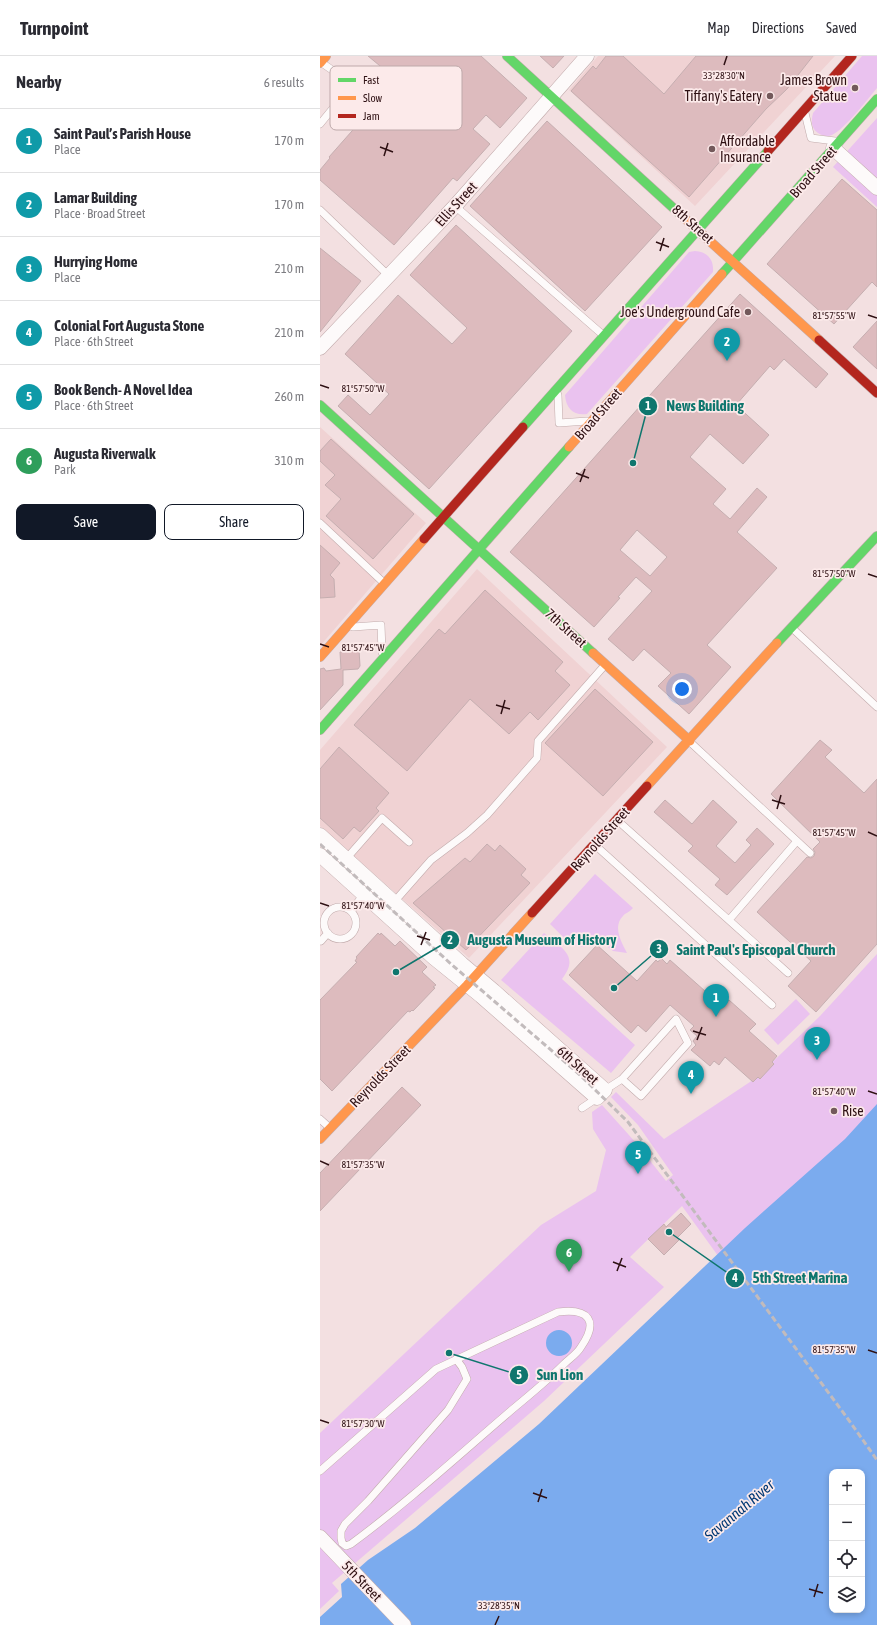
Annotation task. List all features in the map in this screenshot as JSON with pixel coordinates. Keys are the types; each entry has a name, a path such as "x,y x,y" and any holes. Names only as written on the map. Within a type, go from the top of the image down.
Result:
{"main road":[{"name":"8th Street","path":"508,56 877,393"},
{"path":"320,657 852,56"},
{"name":"Broad Street","path":"320,730 877,99"},
{"name":"7th Street","path":"320,405 690,741"},
{"name":"Reynolds Street","path":"320,1139 471,980 690,741 791,628 877,536"}],"street":[{"name":"Ellis Street","path":"320,348 455,206 587,56"},
{"path":"836,145 877,188"},
{"name":"6th Street","path":"320,835 462,964 471,980"},
{"name":"6th Street","path":"320,855 434,958 471,980 601,1094"},
{"name":"5th Street","path":"320,1537 404,1625"}],"lane":[{"path":"322,60 330,67"},
{"path":"804,111 811,138 836,145"},
{"path":"320,124 330,112"},
{"path":"455,206 604,335"},
{"path":"320,210 389,276"},
{"path":"557,389 559,423 592,421"},
{"path":"320,523 384,584"},
{"path":"346,627 381,625 383,658"},
{"path":"791,628 877,707"},
{"path":"394,902 430,860 467,833 487,815 537,758 538,741 605,665"},
{"name":"7th Street","path":"690,741 810,853"},
{"path":"346,859 382,818 409,842"},
{"path":"617,820 788,973"},
{"path":"729,920 797,841"},
{"path":"595,844 772,1005"},
{"path":"350,910 364,894"},
{"path":"340,907 350,910 356,919 353,933 340,939 335,938 328,933 324,920 330,911 340,907"},
{"path":"321,941 328,933"},
{"path":"582,1108 622,1079 676,1019 688,1043 641,1096 622,1079"},
{"path":"320,1119 330,1128"},
{"path":"320,1471 436,1369 456,1359 558,1312 579,1312 586,1315 590,1325 588,1334 580,1349 550,1377 385,1519 351,1544 346,1546 342,1543 341,1538 341,1531 345,1524 368,1501 448,1410 467,1379 462,1366 456,1359"}],"shaded area":[{"path":"598,56 835,56 695,206 569,90"},
{"path":"862,56 877,56 877,88 856,114 837,132 829,136 820,134 813,127 813,113"},
{"path":"877,118 877,207 833,167"},
{"path":"695,251 703,253 709,257 713,272 587,414 575,413 569,408 565,395 689,252"},
{"path":"320,427 426,523 320,646"},
{"path":"477,569 667,747 469,958 320,826 320,750"},
{"path":"595,874 633,908 624,915 618,925 619,935 627,953 613,951 600,941 585,947 573,944 550,924"},
{"path":"544,933 562,948 569,958 567,971 562,979 635,1045 611,1073 501,980"},
{"path":"877,954 877,1165 747,1296 682,1206 630,1257 664,1287 544,1401 332,1583 339,1591 320,1609 320,1433 541,1225 596,1191 606,1150 593,1129 592,1112 602,1105 637,1144 666,1181 673,1175 638,1125 611,1097 616,1092 664,1139 756,1078 820,1016"},
{"path":"796,999 810,1014 778,1045 764,1030"}],"water":[{"name":"Savannah River","path":"877,1104 877,1625 320,1625 320,1617 342,1597 341,1584 368,1560 415,1528 539,1424 745,1228 845,1139"},
{"path":"559,1330 568,1334 572,1343 568,1352 559,1356 550,1352 546,1343 550,1334"}],"building":[{"path":"368,56 481,56 527,98 500,128 486,115 473,129 490,144 457,181 453,178 394,245 320,180 320,170 330,158 329,157 353,130 462,130 462,66 380,66"},
{"path":"540,56 564,56 553,68"},
{"path":"606,56 623,56 664,94 696,56 813,56 787,89 766,109 689,197 571,91 593,66 596,69"},
{"path":"547,121 662,227 585,311 470,206"},
{"path":"842,179 877,210 877,287 872,282 834,324 767,264"},
{"path":"456,225 572,331 429,489 338,406 348,395 370,415 389,394 345,354 398,295 452,344 467,328 410,275"},
{"path":"320,248 361,281 320,332"},
{"path":"740,294 828,374 816,388 784,359 774,370 770,366 736,405 769,435 743,464 710,434 690,457 726,489 713,504 730,519 757,488 767,497 737,532 777,568 707,645 731,667 689,714 658,686 671,673 644,649 633,661 608,639 652,591 636,577 618,597 620,598 594,627 510,552","holes":["637,530 667,557 650,576 620,550"]},
{"path":"877,321 877,369 853,347"},
{"path":"331,439 414,514 373,559 326,516 341,499 325,485 335,475 320,461 320,451"},
{"path":"320,545 340,563 330,575 334,579 335,597 320,598"},
{"path":"485,590 563,662 555,671 570,685 538,720 530,712 509,734 470,699 407,771 354,725 439,629 445,634"},
{"path":"359,650 360,666 358,669 343,670 343,685 320,710 320,669 324,668 326,671 341,669 340,652"},
{"path":"595,689 653,742 603,796 545,743"},
{"path":"820,740 832,750 825,757 864,793 877,779 877,944 816,1012 788,986 811,961 757,912 807,857 811,858 814,856 815,852 813,849 820,842 771,794"},
{"path":"339,747 389,793 376,808 379,811 360,832 354,827 343,839 320,818 320,769"},
{"path":"665,800 692,824 713,800 737,822 716,846 735,863 751,845 746,840 757,828 774,844 727,895 715,885 720,879 688,851 693,846 654,812"},
{"path":"487,844 495,851 500,845 526,869 521,875 530,883 466,950 413,903 465,858 470,862"},
{"path":"378,933 380,935 381,933 395,946 400,941 427,967 422,972 436,985 433,987 435,988 413,1011 408,1011 332,1091 320,1079 320,1000 357,962 355,961 357,958 356,957"},
{"path":"597,945 637,981 656,960 658,962 661,958 667,964 670,960 723,1007 729,1000 756,1024 749,1031 777,1056 772,1062 774,1064 760,1079 758,1077 753,1082 725,1057 719,1065 714,1061 710,1066 691,1050 696,1045 693,1041 697,1036 690,1030 694,1026 670,1005 646,1032 638,1025 631,1033 569,975"},
{"path":"402,1087 421,1105 320,1211 320,1173"},
{"path":"681,1213 691,1224 677,1238 679,1240 664,1255 648,1239 664,1224 666,1227"}],"railway":[{"path":"320,844 451,964 580,1075 628,1122 877,1460"}],"traffic: fast":[{"path":"507,56 681,215"},
{"path":"722,274 877,99"},
{"path":"523,427 768,151"},
{"path":"320,405 593,653"},
{"path":"320,730 569,447"},
{"path":"777,643 877,536"}],"traffic: slow":[{"path":"320,63 326,56"},
{"path":"681,215 819,340"},
{"path":"569,447 722,274"},
{"path":"320,657 424,539"},
{"path":"647,786 777,643"},
{"path":"593,653 690,741"},
{"path":"320,1139 467,985 532,913"}],"traffic: jam":[{"path":"768,151 852,56"},
{"path":"819,340 877,393"},
{"path":"424,539 523,427"},
{"path":"532,913 647,786"}],"place":[{"name":"James Brown Statue","path":"855,88"},
{"name":"Tiffany's Eatery","path":"770,96"},
{"name":"Affordable Insurance","path":"712,149"},
{"name":"Joe's Underground Cafe","path":"748,312"},
{"name":"Lamar Building","path":"727,361"},
{"name":"News Building","path":"633,463"},
{"name":"Augusta Museum of History","path":"396,972"},
{"name":"Saint Paul's Episcopal Church","path":"614,988"},
{"name":"Saint Paul’s Parish House","path":"716,1017"},
{"name":"Hurrying Home","path":"817,1060"},
{"name":"Colonial Fort Augusta Stone","path":"691,1094"},
{"name":"Rise","path":"834,1111"},
{"name":"Book Bench- A Novel Idea","path":"638,1174"},
{"name":"5th Street Marina","path":"669,1232"},
{"name":"Augusta Riverwalk","path":"569,1272"},
{"name":"Sun Lion","path":"449,1353"}]}
